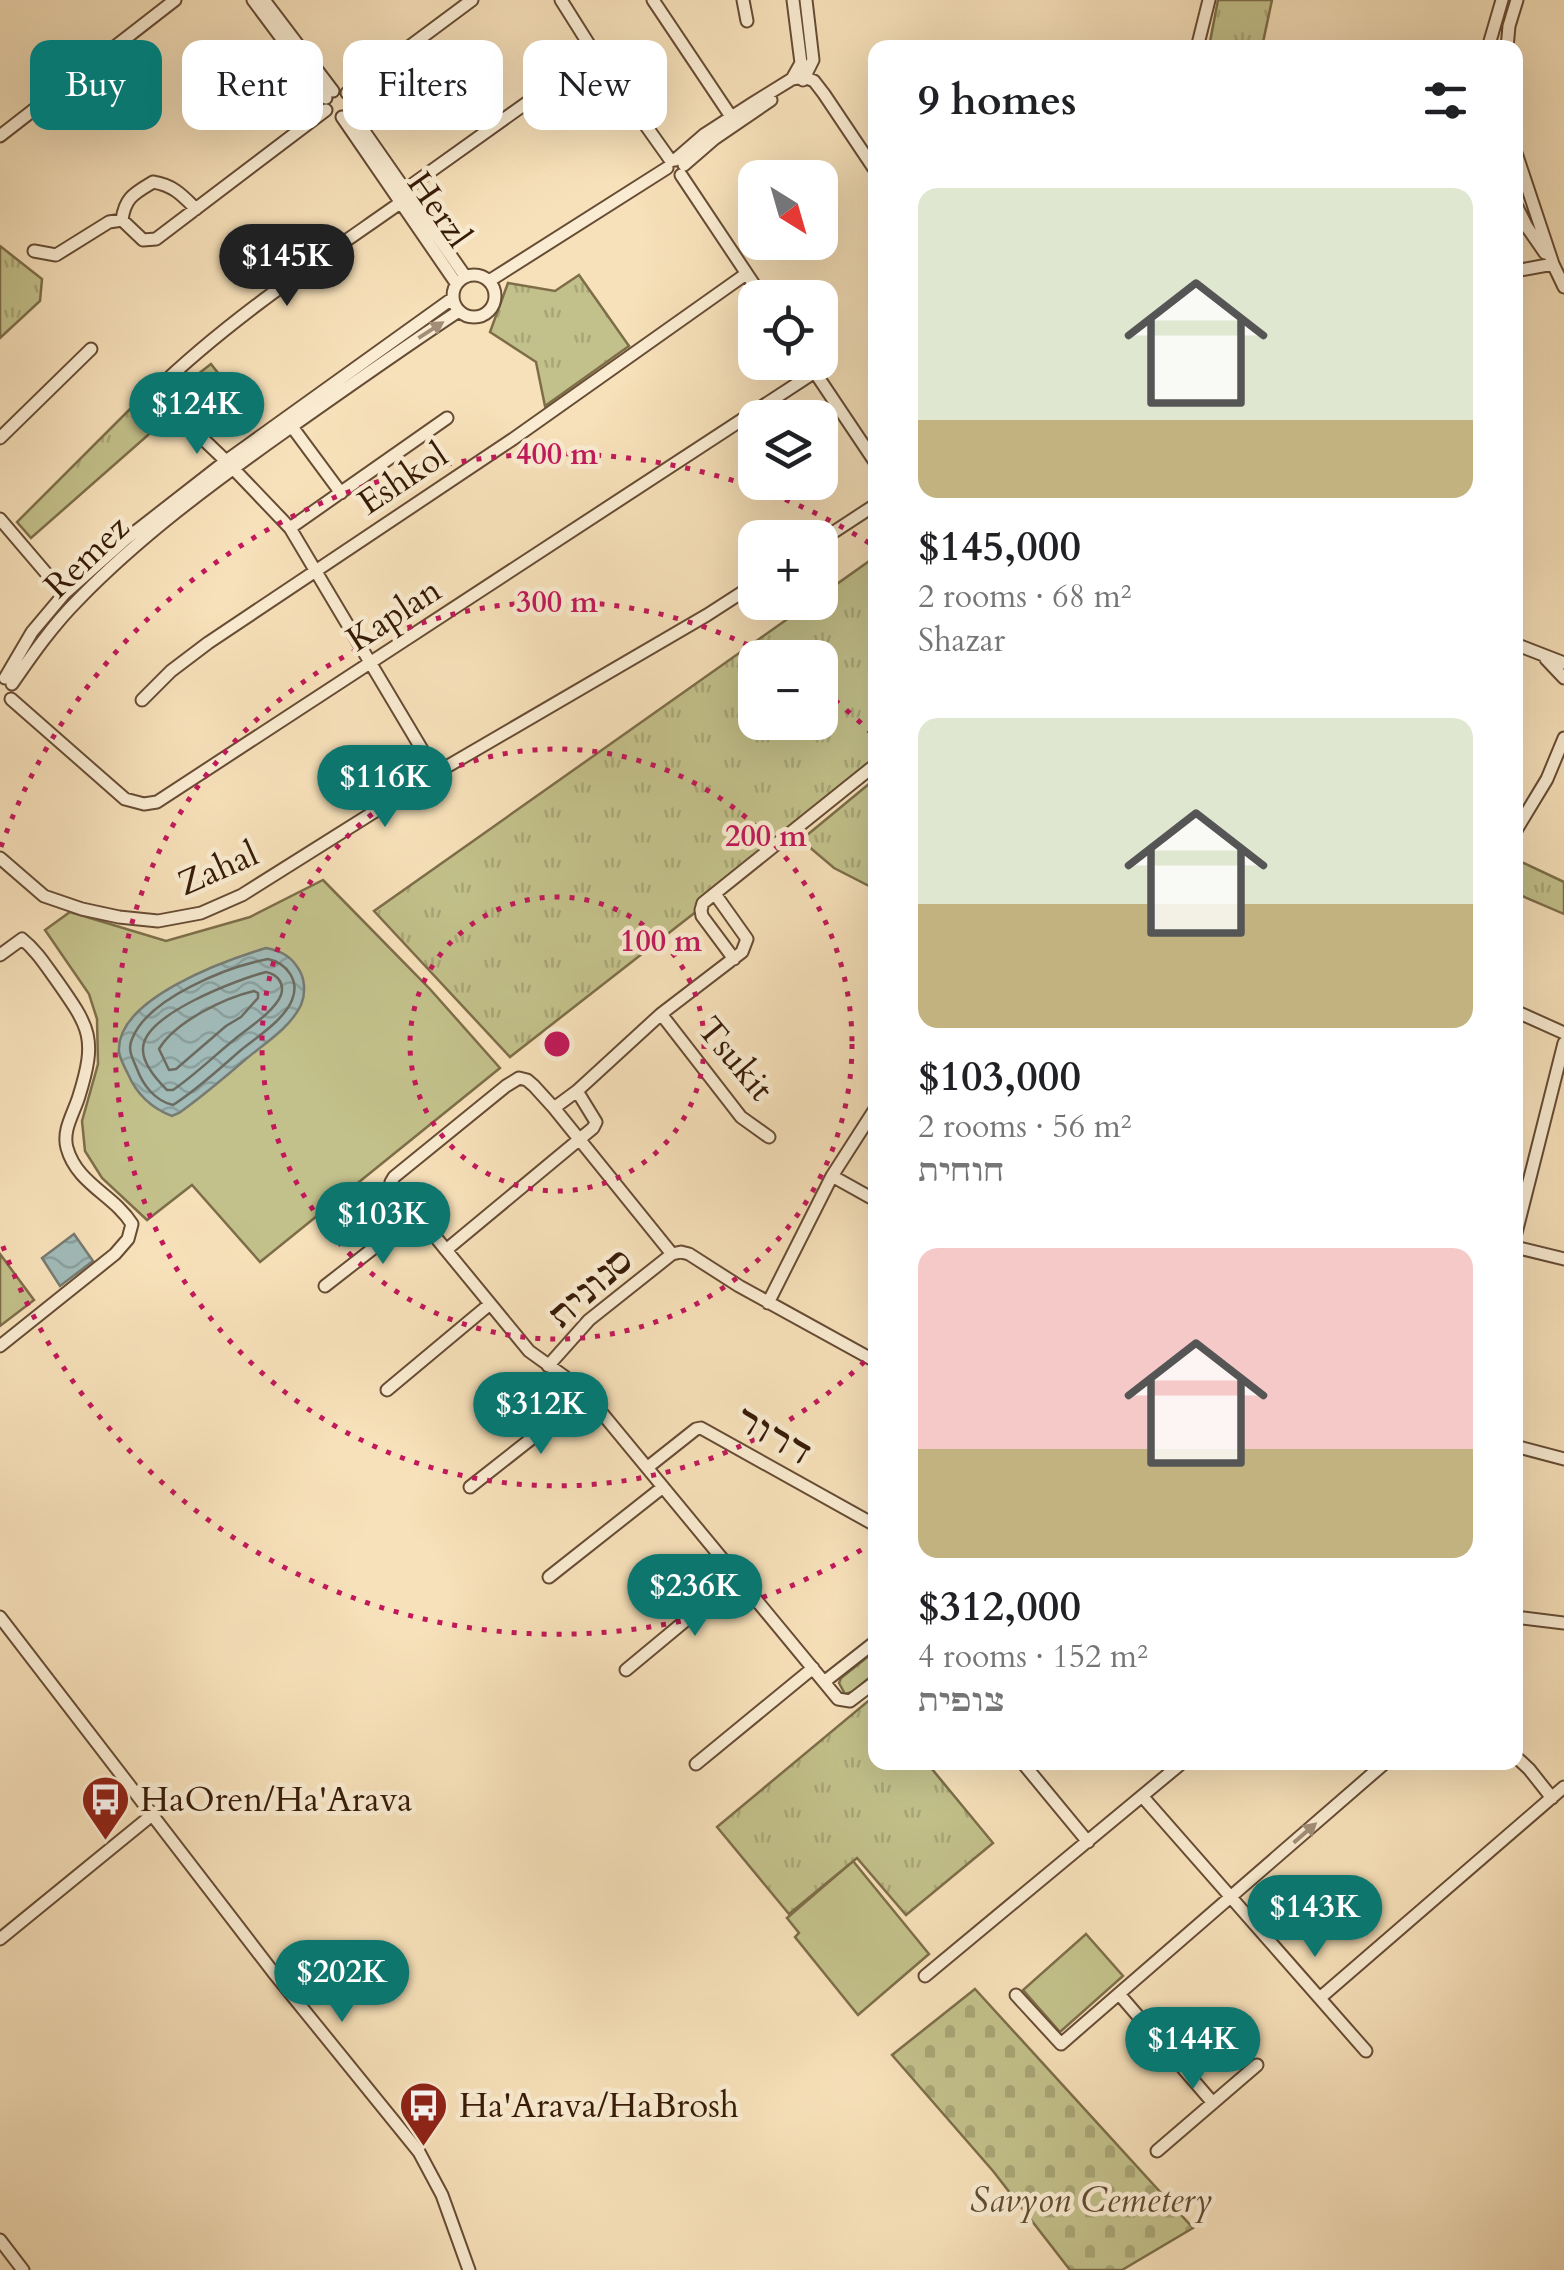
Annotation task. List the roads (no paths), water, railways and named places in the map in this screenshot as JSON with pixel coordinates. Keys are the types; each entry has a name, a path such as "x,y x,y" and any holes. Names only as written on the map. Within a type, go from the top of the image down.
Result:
{"street":[{"path":"0,136 175,0"},
{"path":"253,0 328,100"},
{"path":"264,0 328,100 331,116 343,114"},
{"path":"418,40 472,0"},
{"path":"561,0 586,40"},
{"path":"653,0 733,121"},
{"path":"744,0 747,22"},
{"path":"793,0 802,62 799,80"},
{"path":"490,281 675,166 705,134 766,104 799,80 814,60 806,0"},
{"path":"1199,40 1209,0"},
{"path":"1490,40 1502,0"},
{"path":"1508,40 1517,0"},
{"path":"799,80 824,94 868,160"},
{"path":"122,220 142,240 156,239 343,91"},
{"path":"406,190 523,106"},
{"name":"Herzl","path":"356,130 400,202 461,280"},
{"name":"Herzl","path":"359,130 406,190 461,280"},
{"path":"649,130 750,280"},
{"path":"1523,174 1564,287"},
{"path":"122,220 124,206 153,182 178,191 196,209"},
{"path":"400,202 271,294 186,361 154,392 290,528 436,773"},
{"path":"1523,219 1553,264"},
{"path":"34,251 56,255 110,222 122,220"},
{"path":"1523,270 1553,264"},
{"name":"Eshkol","path":"142,700 208,643 513,440 746,274"},
{"path":"478,275 490,281 495,300 489,311 476,317 459,312 452,298 461,280 478,275"},
{"name":"Remez","path":"6,679 32,632 64,594 126,539 452,298"},
{"name":"Remez","path":"289,422 459,312"},
{"path":"0,438 91,348"},
{"name":"Kaplan","path":"6,702 125,799 144,804 157,802 793,380"},
{"path":"821,380 868,451"},
{"path":"290,528 447,418"},
{"path":"289,422 341,493"},
{"name":"Remez","path":"6,679 31,656 76,602 230,464"},
{"path":"838,529 868,510"},
{"path":"0,519 64,594"},
{"name":"Zahal","path":"0,858 44,896 82,909 158,921 201,912 242,895 436,773 738,595"},
{"path":"1523,647 1564,664"},
{"path":"1539,654 1564,678"},
{"path":"6,679 14,692 6,702"},
{"path":"1523,818 1547,778 1564,738"},
{"path":"734,959 702,916 704,903 868,771"},
{"path":"554,1108 661,1014 742,952 747,940 714,894"},
{"path":"0,955 22,939 41,958 82,1017 88,1030 89,1052 66,1142 73,1162 86,1180 132,1224 128,1239 115,1254 0,1346"},
{"name":"Tsukit","path":"661,1014 741,1117 769,1137"},
{"path":"1523,1015 1564,1032"},
{"path":"1523,1206 1564,1042"},
{"path":"868,1357 689,1254 672,1254 554,1108 526,1080 519,1078 506,1086 391,1182 530,1351 587,1395 838,1699 846,1702 868,1687"},
{"path":"446,1250 593,1128 596,1122 577,1091"},
{"path":"768,1303 832,1176 868,1120"},
{"path":"832,1176 868,1196"},
{"path":"325,1286 416,1215"},
{"path":"1523,1249 1564,1259"},
{"name":"סנונית","path":"548,1366 589,1320 672,1254"},
{"path":"387,1390 490,1304"},
{"path":"470,1488 587,1395"},
{"name":"דרור","path":"648,1467 701,1428 868,1521"},
{"path":"1523,1448 1564,1459"},
{"path":"549,1577 663,1487"},
{"path":"626,1670 738,1577"},
{"path":"0,1617 273,1972 419,2152 442,2195 469,2270"},
{"path":"1523,1619 1564,1622"},
{"path":"824,1682 868,1647"},
{"path":"696,1764 813,1668"},
{"path":"1523,1763 1552,1798"},
{"path":"1029,1770 1088,1842"},
{"path":"926,1976 1174,1770"},
{"path":"1016,1995 1061,2044 1377,1770"},
{"path":"1321,1997 1564,1787"},
{"path":"1142,1796 1366,2051"},
{"path":"0,1939 152,1814"},
{"path":"1119,1994 1212,2103"},
{"path":"1157,2151 1257,2064"},
{"path":"0,2240 23,2270"}],"water":[{"path":"266,948 288,957 300,972 304,996 296,1013 276,1035 179,1113 172,1116 151,1105 136,1088 119,1052 123,1033 135,1015 153,999 201,972"},
{"path":"74,1234 93,1261 60,1286 42,1258"}],"place":[{"name":"HaOren/Ha'Arava","path":"105,1842"},
{"name":"Ha'Arava/HaBrosh","path":"424,2148"}],"park label":[{"name":"Savyon Cemetery","path":"1091,2201"}]}
